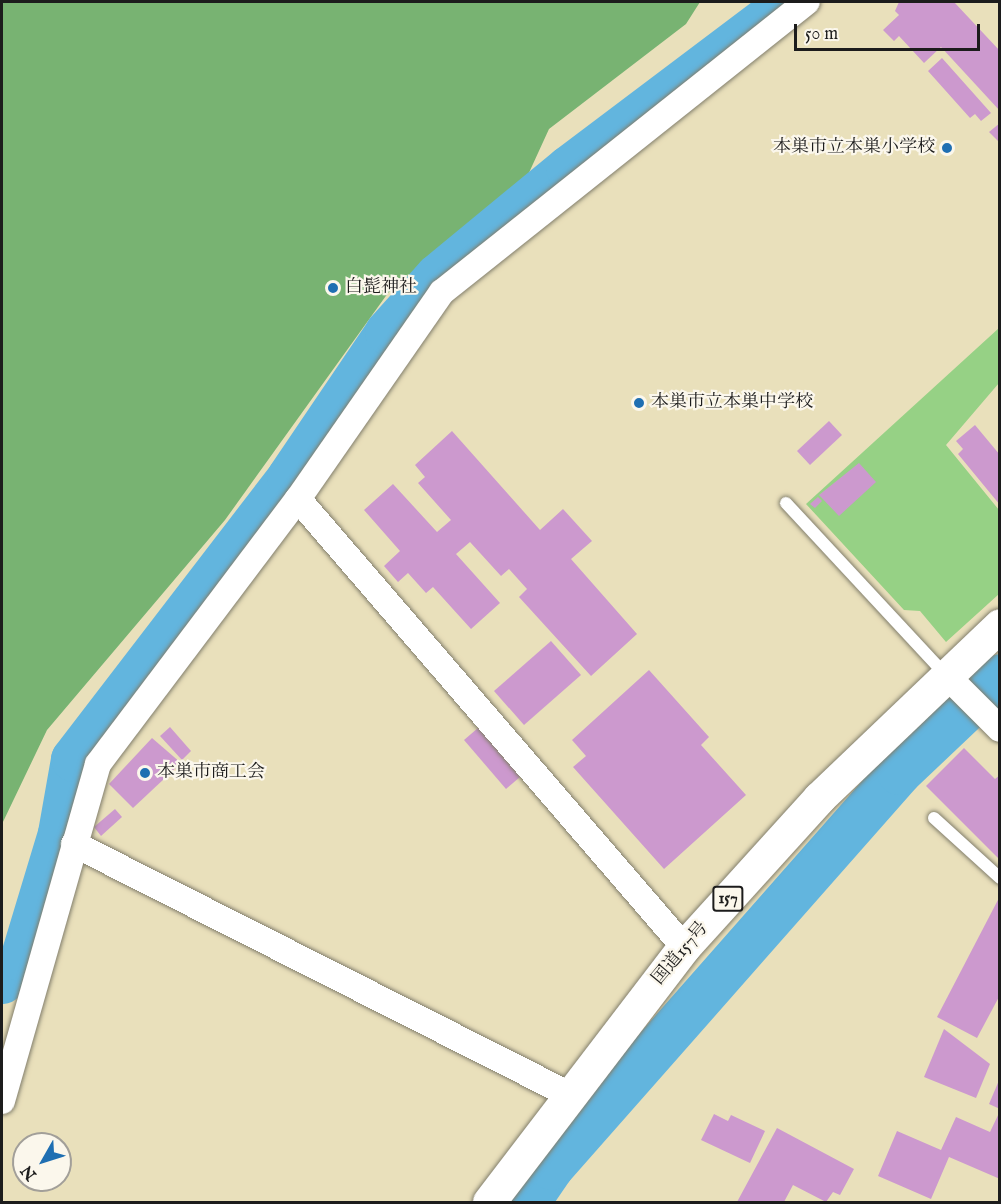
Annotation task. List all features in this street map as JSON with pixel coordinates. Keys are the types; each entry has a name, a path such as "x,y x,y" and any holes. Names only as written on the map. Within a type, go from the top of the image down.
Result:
{"highway":[{"name":"国道157号","path":"489,1203 684,947 819,798 955,684 999,625"}],"street":[{"path":"2,1101 98,764 298,499 442,292 807,2"},
{"path":"298,499 684,947"},
{"path":"955,684 992,722"},
{"path":"74,844 570,1095"}],"lane":[{"path":"786,503 955,684"},
{"path":"934,818 999,879"}],"green space":[{"path":"2,2 700,2 686,24 549,129 522,188 388,293 225,520 47,730 2,824"},
{"path":"999,328 999,383 946,445 999,510 999,594 946,642 920,611 904,610 806,504"}],"building":[{"path":"899,2 954,2 1000,51 1000,111 941,47 924,63 899,36 894,41 883,30 899,15 895,11"},
{"path":"942,58 991,113 981,121 975,114 970,118 928,71"},
{"path":"1000,123 1000,143 989,132"},
{"path":"829,421 842,435 810,465 797,451"},
{"path":"975,425 1000,455 1000,505 958,454 963,449 956,441"},
{"path":"452,431 540,530 563,509 592,541 571,559 637,634 591,676 519,597 527,589 509,569 501,576 470,542 456,554 500,603 471,629 433,587 426,593 408,573 398,582 384,566 400,551 364,510 393,484 437,532 451,520 418,483 425,477 415,465"},
{"path":"859,463 876,482 839,516 819,495"},
{"path":"818,497 822,501 815,508 810,504"},
{"path":"551,641 581,675 524,725 494,691"},
{"path":"649,670 709,737 701,745 746,795 664,869 573,767 586,756 572,740"},
{"path":"170,727 191,751 182,760 160,736"},
{"path":"478,728 520,777 506,789 464,740"},
{"name":"本巣市商工会","path":"152,738 181,763 133,808 109,784"},
{"path":"964,748 995,779 1000,775 1000,860 926,786"},
{"path":"115,809 122,817 101,836 94,827"},
{"path":"1000,896 1000,995 977,1038 937,1017"},
{"path":"944,1029 990,1064 976,1098 924,1077"},
{"path":"1000,1078 1000,1109 989,1104"},
{"path":"1000,1111 1000,1179 949,1157 931,1199 878,1176 897,1131 941,1150 956,1117 990,1132"},
{"path":"714,1114 728,1121 731,1115 765,1131 750,1163 701,1140"},
{"path":"777,1128 854,1169 840,1195 833,1192 826,1202 793,1185 784,1202 737,1202"}],"waterway":[{"path":"2,981 22,959 60,833 73,759 289,477 387,332 437,276 568,168 788,2"},
{"path":"527,1202 551,1167 899,772 1000,676"}],"place":[{"name":"本巣市立本巣小学校","path":"947,148"},
{"name":"白髭神社","path":"333,288"},
{"name":"本巣市立本巣中学校","path":"639,403"},
{"name":"本巣市商工会","path":"145,773"}]}
